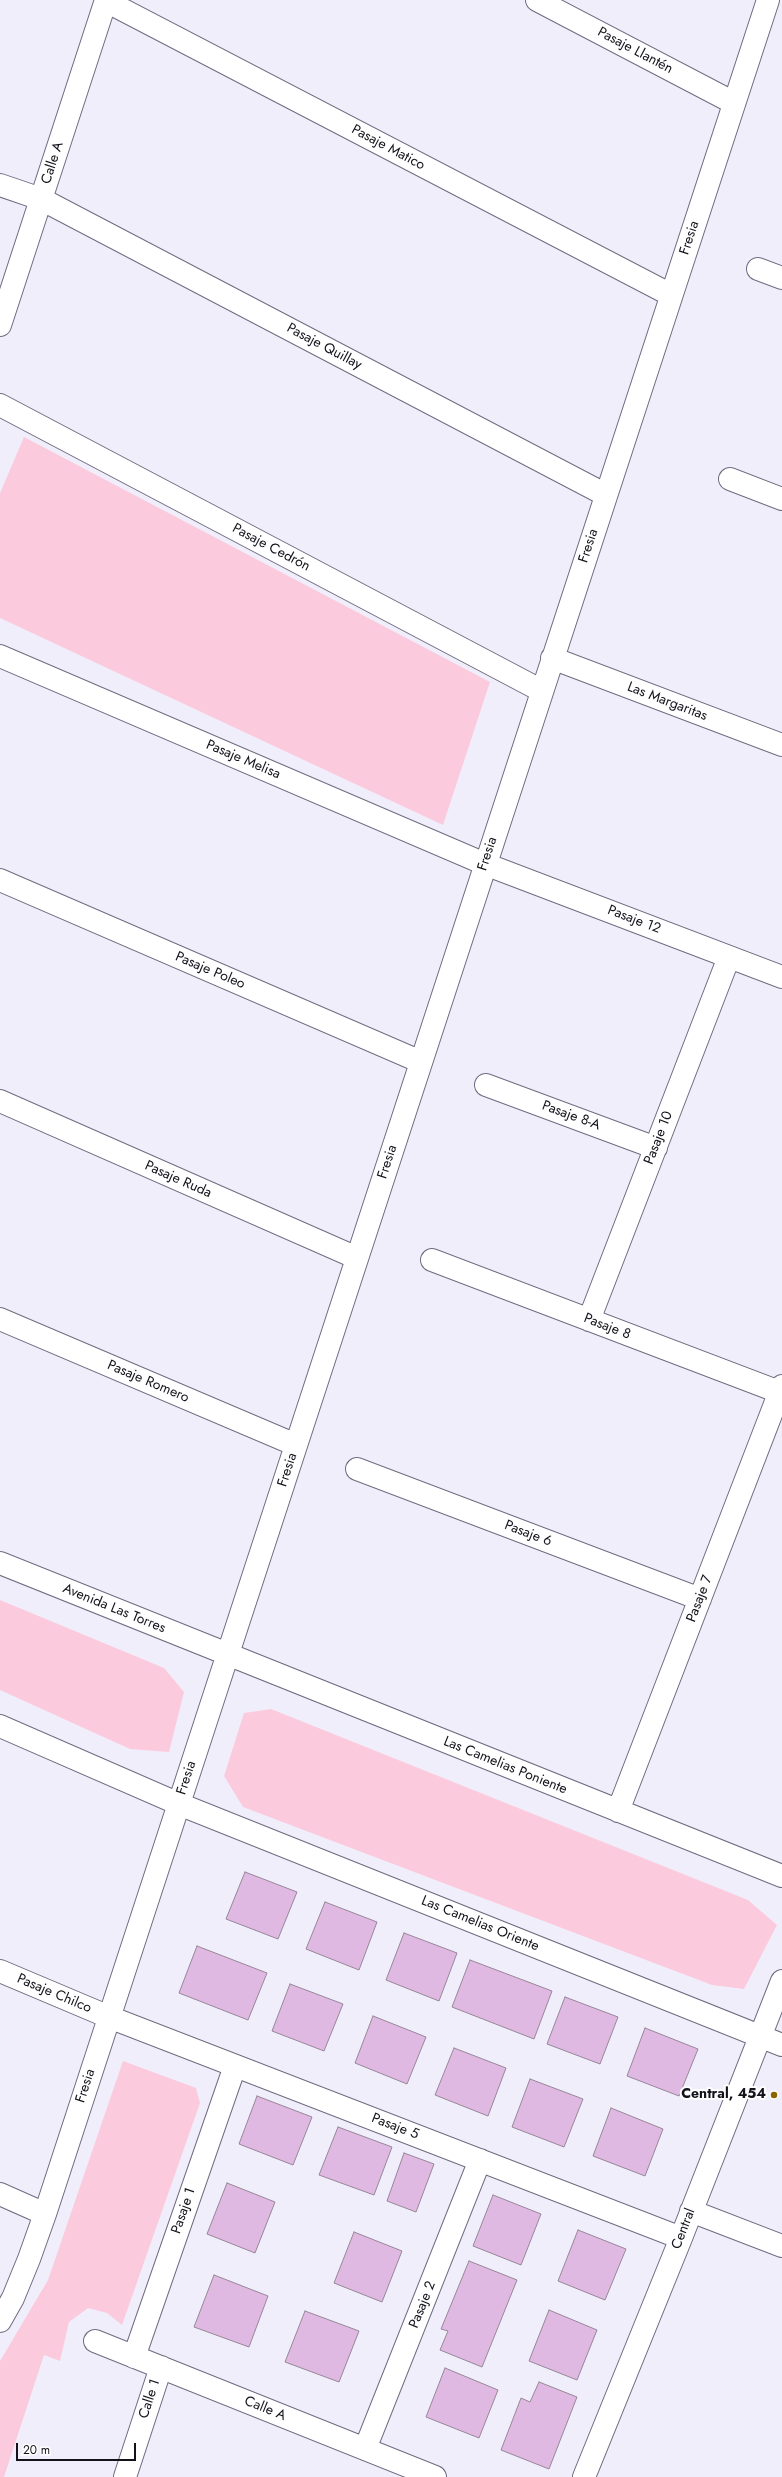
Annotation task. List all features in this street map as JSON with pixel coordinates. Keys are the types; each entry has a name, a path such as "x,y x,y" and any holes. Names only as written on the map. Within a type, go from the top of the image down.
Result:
{"street":[{"name":"Pasaje Llantén","path":"537,0 734,103"},
{"name":"Fresia","path":"0,2321 13,2298 45,2214 768,0"},
{"name":"Calle A","path":"0,325 106,1"},
{"name":"Pasaje Matico","path":"106,1 671,295"},
{"name":"Pasaje Quillay","path":"0,185 41,199 606,494"},
{"path":"758,269 782,278"},
{"name":"Pasaje Cedrón","path":"0,405 542,691"},
{"path":"730,479 782,499"},
{"name":"Pasaje Melisa","path":"0,656 485,864"},
{"name":"Las Margaritas","path":"552,658 782,745"},
{"name":"Pasaje 12","path":"485,864 782,977"},
{"name":"Pasaje Poleo","path":"0,880 421,1062"},
{"name":"Pasaje 10","path":"589,1320 729,957"},
{"name":"Pasaje 8-A","path":"486,1085 656,1148"},
{"name":"Pasaje Ruda","path":"0,1101 357,1258"},
{"name":"Pasaje 8","path":"432,1260 781,1391"},
{"name":"Pasaje Romero","path":"0,1319 296,1445"},
{"name":"Pasaje 7","path":"618,1811 781,1391"},
{"name":"Pasaje 6","path":"357,1469 700,1599"},
{"name":"Avenida Las Torres","path":"0,1563 228,1655"},
{"name":"Las Camelias Poniente","path":"228,1655 782,1876"},
{"path":"0,1726 179,1804"},
{"name":"Las Camelias Oriente","path":"179,1804 782,2045"},
{"name":"Pasaje Chilco","path":"0,1971 109,2017"},
{"name":"Central","path":"584,2477 681,2238 782,1980"},
{"name":"Pasaje 5","path":"109,2017 681,2238"},
{"name":"Pasaje 1","path":"134,2356 235,2066"},
{"name":"Pasaje 2","path":"365,2449 480,2160"},
{"path":"0,2194 45,2214"},
{"path":"691,2211 782,2246"},
{"name":"Calle A","path":"95,2341 365,2449 390,2469 435,2477"},
{"name":"Calle 1","path":"125,2477 161,2367"}],"shaded area":[{"path":"24,437 490,682 443,825 0,618 0,493"},
{"path":"0,1600 164,1668 184,1692 169,1752 130,1749 0,1690"},
{"path":"271,1709 748,1900 777,1925 744,1989 712,1985 243,1807 224,1776 244,1713"},
{"path":"123,2061 196,2088 200,2103 122,2325 107,2313 88,2308 69,2322 60,2361 44,2355 4,2477 0,2477 0,2361 48,2280"}],"building":[{"path":"245,1872 297,1892 278,1939 226,1919"},
{"path":"325,1902 377,1922 359,1970 306,1949"},
{"path":"404,1933 457,1953 439,2001 386,1980"},
{"path":"197,1946 267,1973 248,2020 179,1993"},
{"path":"470,1960 552,1991 534,2039 452,2007"},
{"path":"290,1984 343,2004 324,2051 272,2031"},
{"path":"565,1997 618,2017 600,2064 547,2044"},
{"path":"373,2016 426,2037 407,2084 355,2063"},
{"path":"645,2028 698,2049 679,2096 627,2076"},
{"path":"454,2048 506,2068 488,2116 435,2095"},
{"path":"530,2079 583,2099 564,2147 512,2127"},
{"path":"257,2096 312,2117 293,2165 239,2144"},
{"path":"611,2108 663,2129 645,2176 593,2156"},
{"path":"338,2127 392,2147 374,2195 319,2175"},
{"path":"404,2153 434,2164 416,2212 387,2201"},
{"path":"227,2183 275,2202 255,2253 207,2234"},
{"path":"493,2195 541,2214 521,2265 473,2246"},
{"path":"578,2230 626,2249 605,2300 558,2281"},
{"path":"354,2232 402,2251 382,2302 334,2283"},
{"path":"469,2261 517,2280 482,2367 440,2350 448,2331 441,2329"},
{"path":"214,2275 268,2296 249,2347 194,2327"},
{"path":"549,2310 597,2330 577,2380 529,2361"},
{"path":"305,2311 359,2331 339,2382 285,2362"},
{"path":"445,2368 498,2390 479,2438 426,2417"},
{"path":"539,2382 577,2397 549,2469 501,2450 521,2398 530,2402"}],"place":[{"name":"Central, 454","path":"774,2095"}]}
